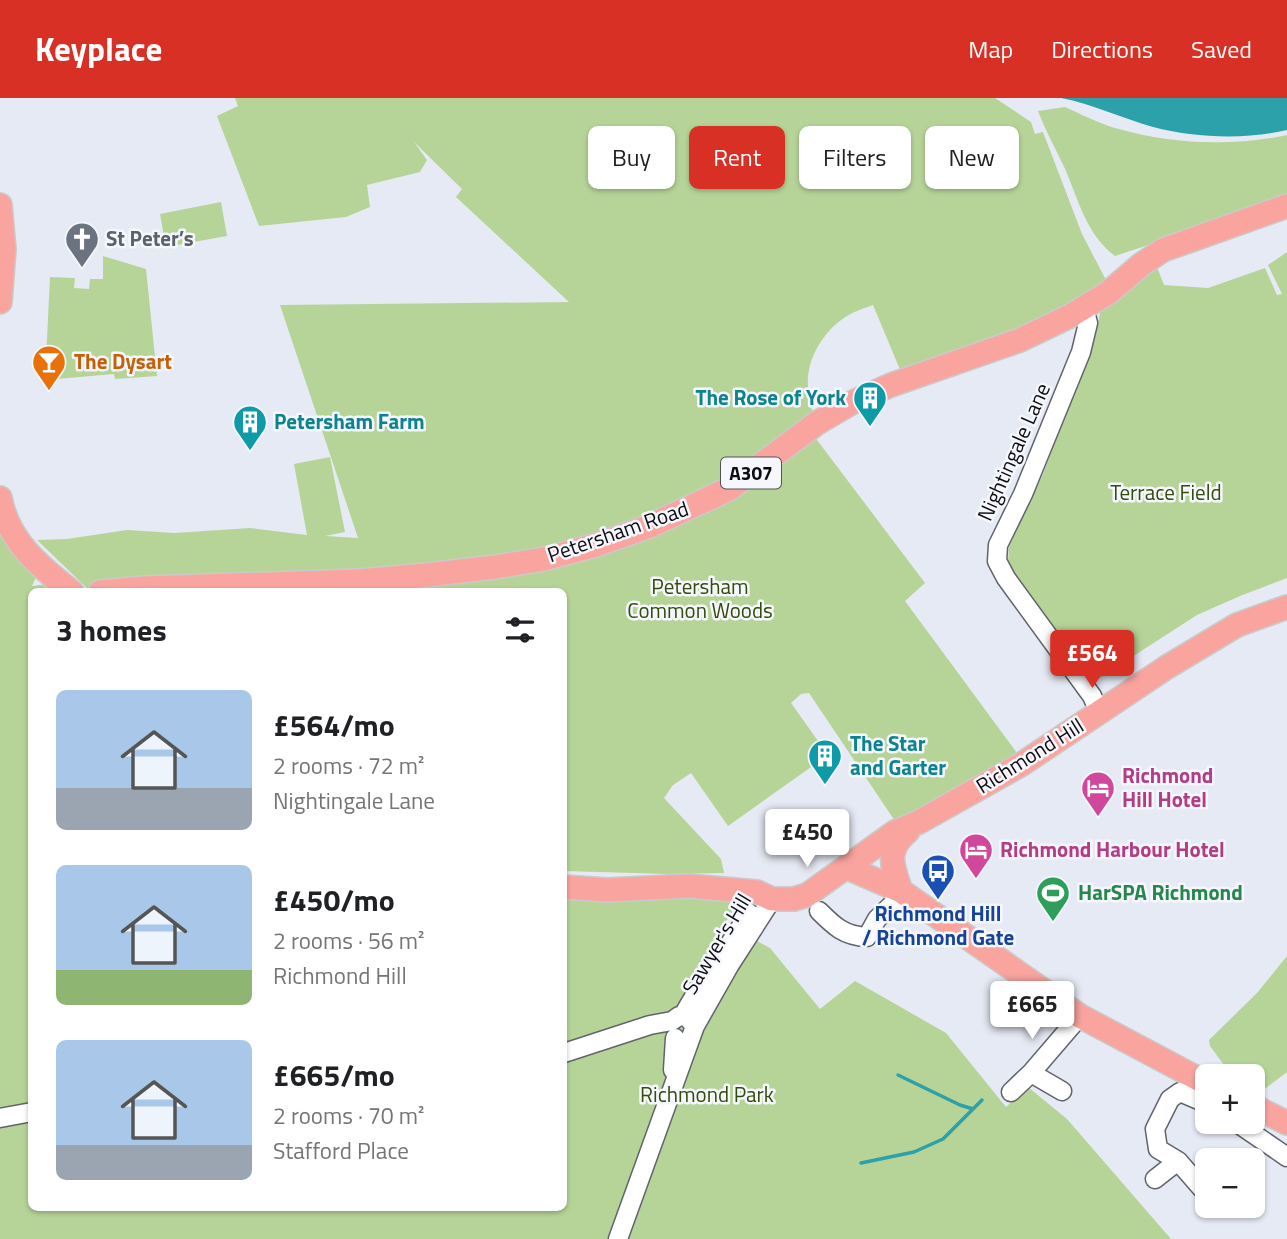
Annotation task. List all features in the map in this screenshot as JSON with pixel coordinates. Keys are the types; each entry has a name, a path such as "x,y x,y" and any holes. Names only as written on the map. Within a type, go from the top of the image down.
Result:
{"main road":[{"path":"0,205 4,249 0,302"},
{"name":"Petersham Road","path":"188,588 359,581 495,568 544,559 596,545 650,526 729,489 817,423 851,403 891,385 1020,340 1084,309 1163,250 1287,206"},
{"path":"0,498 16,540 27,554 67,588"},
{"name":"Richmond Hill","path":"772,899 793,899 807,895 895,832 919,822 1022,764 1237,625 1287,607"},
{"path":"903,892 893,866 892,855 899,839 919,822"},
{"path":"848,868 903,892 1080,1016 1195,1077"},
{"path":"567,887 607,890 689,886 757,892 772,899"},
{"path":"1265,1112 1287,1123"}],"street":[{"name":"Nightingale Lane","path":"1084,309 1088,323 1081,352 1023,494 998,545 997,561 1006,578 1093,696 1099,712"},
{"path":"819,911 837,930 867,937 877,919 903,892"},
{"name":"Sawyer's Hill","path":"618,1239 672,1091 681,1029 698,987 720,961 731,927 772,899"},
{"name":"Sawyer's Hill","path":"681,1029 729,966 772,899"},
{"path":"1011,1092 1080,1016"},
{"path":"567,1052 624,1035 681,1029"},
{"path":"1031,1073 1062,1091"},
{"path":"1195,1098 1180,1092 1170,1099 1155,1129 1158,1149 1178,1161 1195,1181"},
{"path":"0,1118 28,1113"},
{"path":"1253,1134 1287,1157"},
{"path":"1155,1179 1178,1161"}],"green space":[{"name":"Petersham Common Woods","path":"235,98 995,98 1031,122 1035,134 1043,132 1082,234 1107,282 1074,302 1022,327 901,372 873,305 853,313 831,329 813,356 808,376 808,393 814,412 766,448 779,467 814,436 925,583 905,601 1017,753 897,824 809,693 801,694 791,703 828,755 728,826 691,773 673,785 664,798 721,859 724,873 567,871 567,588 87,588 37,540 67,539 127,530 175,533 250,528 307,535 294,464 330,457 345,532 325,536 358,538 280,305 569,302 456,197 462,189 414,142 427,160 420,172 367,185 370,207 346,217 259,226 217,116 238,106"},
{"path":"1065,107 1115,128 1157,138 1222,142 1287,135 1287,199 1115,256 1097,238 1085,217 1038,111"},
{"path":"221,202 227,236 166,247 160,214"},
{"name":"Terrace Field","path":"1287,252 1287,578 1197,615 1090,684 1008,565 1009,545 1043,474 1096,334 1101,308 1157,267 1164,285 1208,288 1265,268 1277,295 1282,294 1268,265"},
{"path":"103,256 146,269 157,376 115,379 114,374 45,380 50,277 75,278 74,288 89,289 90,279 103,279"},
{"name":"Richmond Park","path":"0,532 37,575 32,586 48,584 53,588 28,588 28,1211 567,1211 567,893 738,897 743,907 723,923 770,948 820,1009 855,981 946,1033 1006,1107 1028,1087 1067,1119 1171,1239 0,1239"},
{"path":"1287,956 1287,1072 1266,1088 1265,1064 1223,1064 1210,1046 1209,1040 1257,993"}],"water":[{"path":"1061,98 1287,98 1287,130 1237,136 1186,134 1153,127"}],"waterway":[{"path":"898,1075 973,1109"},
{"path":"861,1163 914,1152 943,1139 982,1100"}],"place":[{"name":"St Peter’s","path":"82,269"},
{"name":"The Dysart","path":"49,392"},
{"name":"The Rose of York","path":"870,428"},
{"name":"Petersham Farm","path":"250,452"},
{"name":"The Star and Garter","path":"825,786"},
{"name":"Richmond Hill Hotel","path":"1098,818"},
{"name":"Richmond Harbour Hotel","path":"976,880"},
{"name":"Richmond Hill / Richmond Gate","path":"938,901"},
{"name":"HarSPA Richmond","path":"1053,923"}]}
